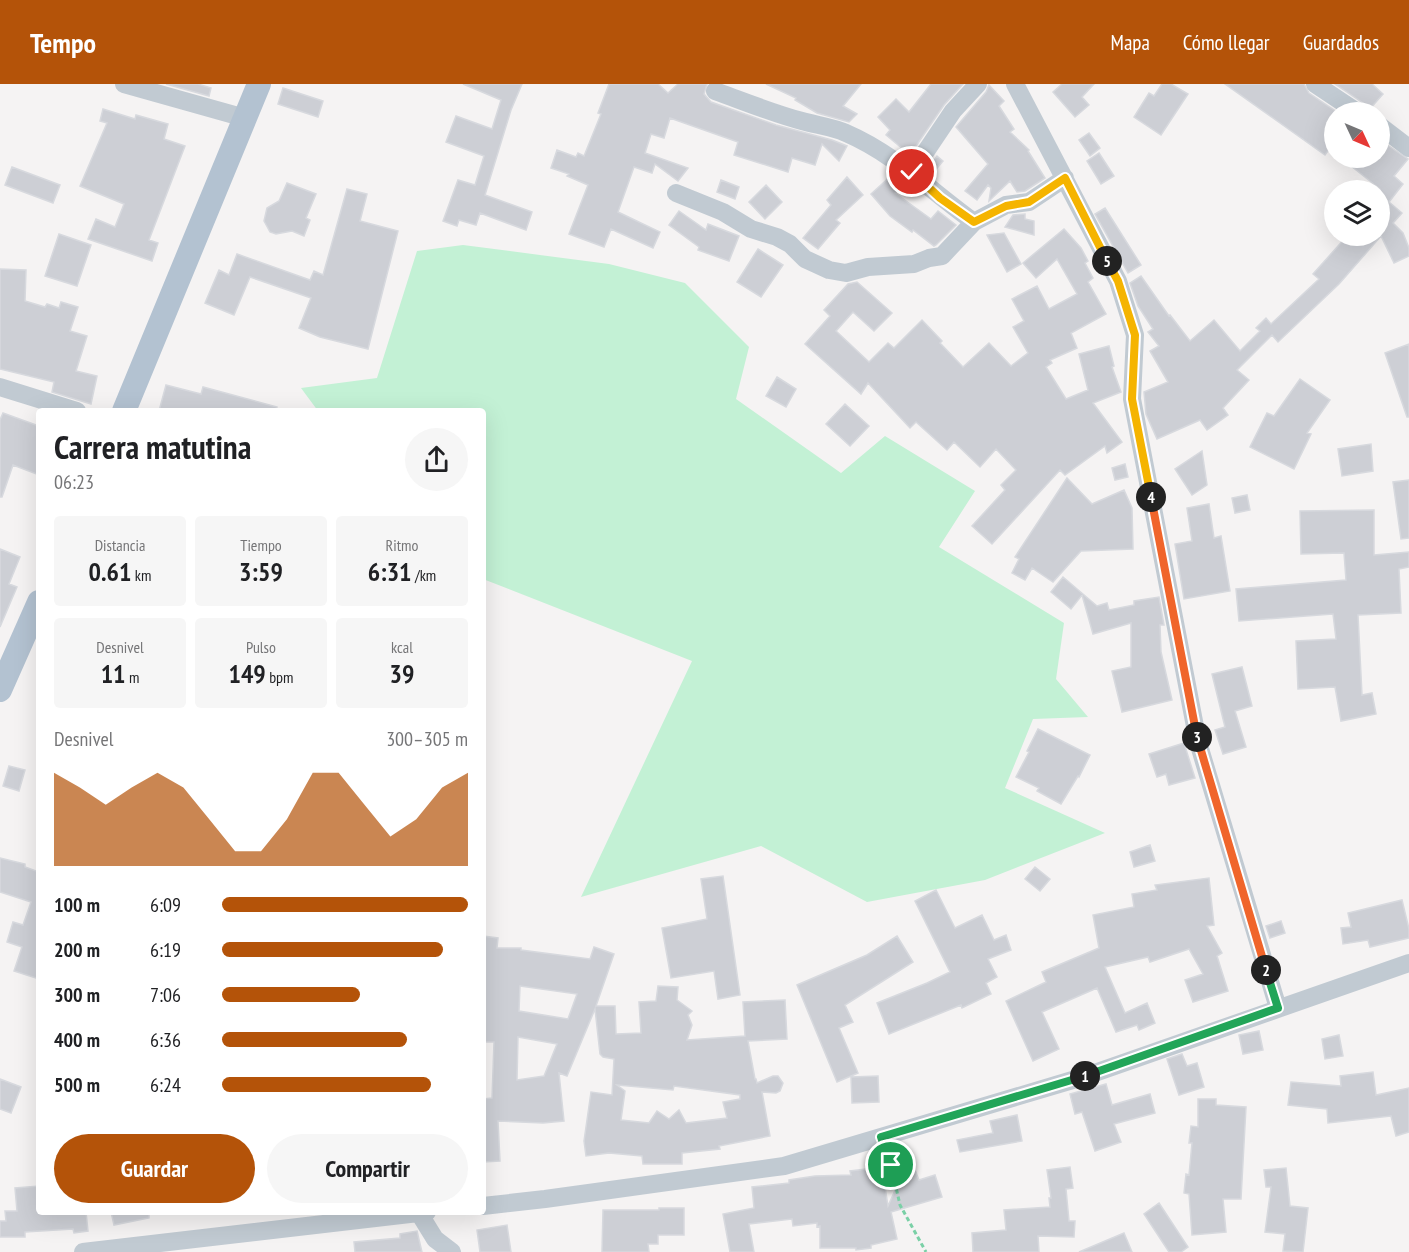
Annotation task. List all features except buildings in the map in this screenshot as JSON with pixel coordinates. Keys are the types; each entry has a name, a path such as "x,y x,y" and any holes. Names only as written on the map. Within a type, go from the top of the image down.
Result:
{"main road":[{"path":"125,408 259,84"},
{"path":"0,690 36,610"}],"street":[{"path":"124,84 245,118"},
{"path":"912,172 953,111 978,84"},
{"path":"1015,84 1118,281 1135,335 1132,399 1198,742 1278,1008"},
{"path":"1315,84 1342,102"},
{"path":"715,91 800,121 845,132 912,172 940,198 974,222"},
{"path":"1390,134 1409,148"},
{"path":"676,193 723,212 751,229 777,237 790,244 806,259 829,270 846,273 868,267 914,264 928,258 942,256 974,222 1006,206 1029,202 1065,178"},
{"path":"0,387 67,408"},
{"path":"486,1206 784,1166 1086,1076 1409,963"},
{"path":"83,1252 402,1215"},
{"path":"420,1215 435,1239 452,1252"}],"path":[{"path":"881,1137 891,1165 900,1205 926,1252"}],"green space":[{"path":"463,245 609,264 685,283 749,347 736,399 841,473 885,436 975,491 939,547 1064,623 1056,679 1088,717 1033,719 1005,788 1105,833 985,880 867,902 761,846 581,897 692,661 486,580 486,408 316,408 301,388 377,378 417,251"}],"route":[{"path":"891,1165 881,1137 1086,1076 1278,1008 1198,742 1132,399 1135,335 1118,281 1065,178 1029,202 1006,206 974,222 940,198 912,172"}]}
